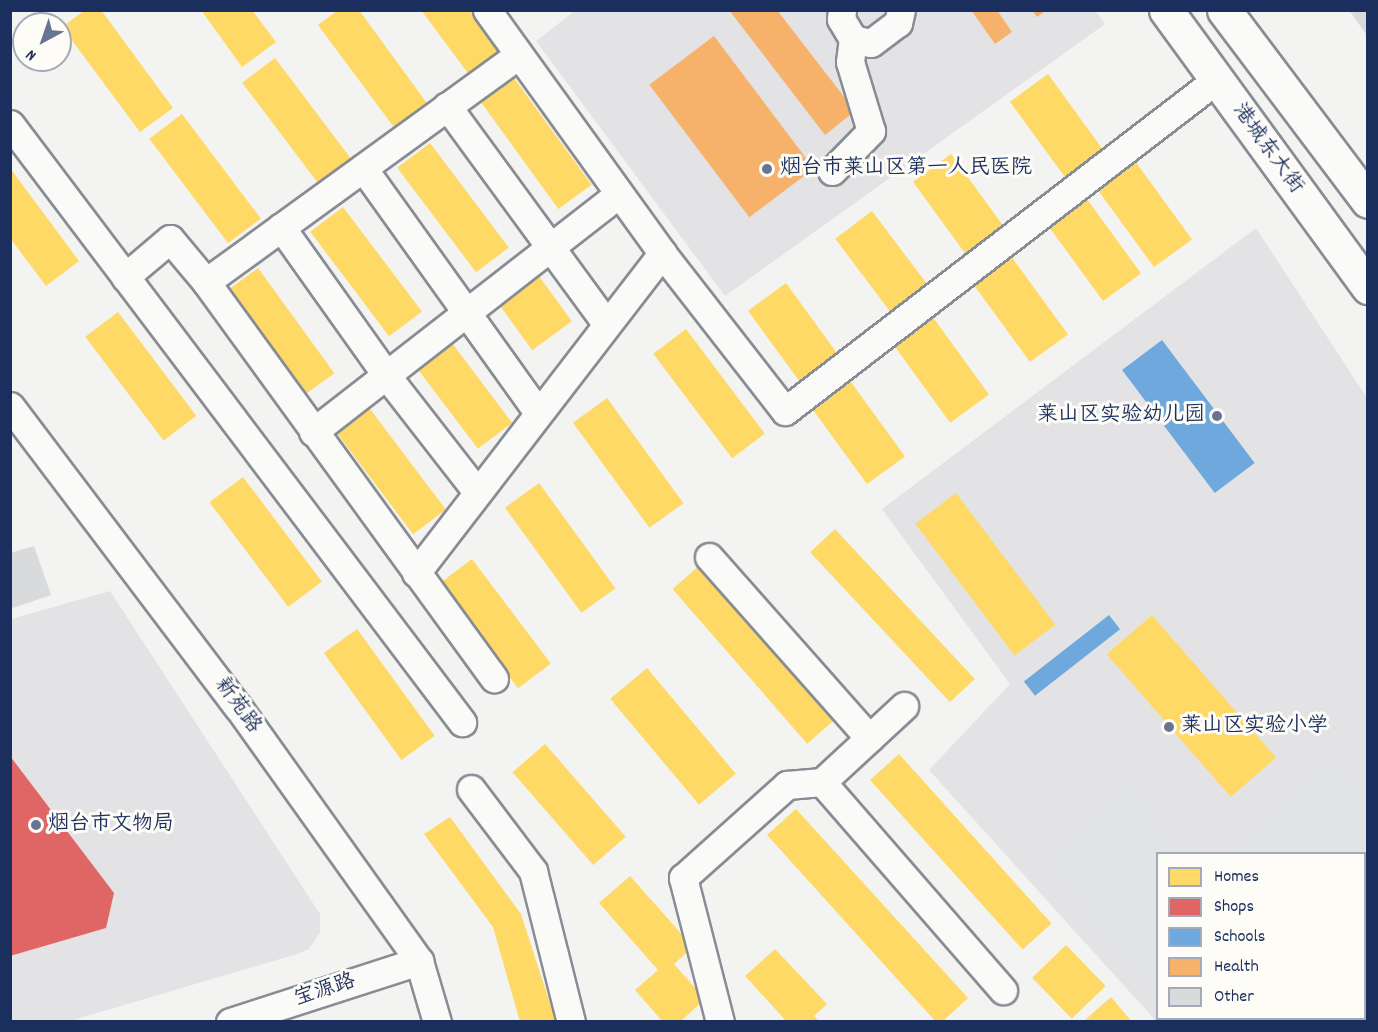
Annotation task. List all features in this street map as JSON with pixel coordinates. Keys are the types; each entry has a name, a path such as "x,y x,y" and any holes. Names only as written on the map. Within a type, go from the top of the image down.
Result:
{"main road":[{"name":"港城东大街","path":"1166,10 1368,287"},
{"path":"1224,10 1368,201"}],"street":[{"path":"487,10 662,253 785,411 1216,80"},
{"path":"832,171 871,131 850,62 852,39 841,19 842,10"},
{"path":"852,39 871,42 898,23 901,10"},
{"path":"206,282 518,55"},
{"path":"447,106 606,323"},
{"path":"10,124 462,722"},
{"path":"363,168 537,411"},
{"path":"313,432 466,311 620,194"},
{"path":"281,227 386,375 477,492"},
{"path":"125,277 170,239 206,282 494,678"},
{"path":"417,573 537,411 662,253"},
{"name":"新苑路","path":"10,406 238,707 419,962 437,1022"},
{"path":"709,557 869,738"},
{"path":"720,1022 683,878 787,785 822,783 904,706"},
{"path":"822,783 1003,990"},
{"path":"471,789 533,871 571,1022"},
{"name":"宝源路","path":"230,1022 419,962"}],"shaded area":[{"name":"烟台市莱山区第一人民医院","path":"576,10 1095,10 1105,24 725,296 536,41"},
{"name":"莱山区实验小学","path":"1256,228 1367,398 1367,1021 1156,1021 929,770 1010,684 882,509"},
{"path":"110,591 320,914 320,932 309,949 297,954 70,1021 11,1022 11,619"},
{"path":"1336,754 1367,791 1366,894 1366,852 1240,852 1232,843"},
{"path":"1130,781 1190,852 1156,852 1156,1004 1036,860"},
{"path":"1250,1020 1331,1020 1332,1021"}],"building: Homes":[{"path":"85,10 101,10 173,108 140,132 72,40 72,20"},
{"path":"201,10 252,10 276,42 242,67"},
{"path":"338,10 359,10 429,106 396,130 318,25"},
{"path":"421,10 473,10 503,52 470,76"},
{"path":"275,58 354,163 321,187 242,83"},
{"path":"1048,74 1105,152 1067,180 1010,102"},
{"path":"514,78 592,185 558,209 481,102"},
{"path":"182,114 261,219 228,243 149,139"},
{"path":"430,143 509,248 476,272 397,168"},
{"path":"951,154 1008,232 970,260 913,182"},
{"path":"1135,161 1192,239 1154,267 1097,189"},
{"path":"10,168 79,261 46,286 10,238"},
{"path":"1084,195 1141,273 1103,301 1046,223"},
{"path":"343,207 422,312 389,336 310,232"},
{"path":"872,211 930,288 894,316 835,239"},
{"path":"1011,256 1068,334 1030,362 973,284"},
{"path":"258,268 334,373 300,398 224,293"},
{"path":"536,272 572,321 532,350 496,301"},
{"path":"786,283 843,361 805,389 748,311"},
{"path":"118,312 196,416 163,440 85,337"},
{"path":"932,316 989,394 950,423 893,344"},
{"path":"686,329 765,434 732,458 653,354"},
{"path":"452,343 512,423 478,449 418,369"},
{"path":"848,378 905,456 867,484 810,406"},
{"path":"607,398 683,503 649,528 573,423"},
{"path":"367,405 446,510 413,534 334,430"},
{"path":"243,477 322,582 288,607 209,502"},
{"path":"539,483 615,588 581,613 505,508"},
{"path":"956,493 1055,625 1015,655 915,524"},
{"path":"835,529 975,679 950,702 810,552"},
{"path":"472,559 551,664 518,688 439,584"},
{"path":"699,566 833,721 807,744 673,589"},
{"path":"1152,615 1276,758 1231,797 1107,654"},
{"path":"357,629 435,736 401,760 324,653"},
{"path":"647,668 736,774 699,805 610,699"},
{"path":"545,744 626,837 593,865 513,772"},
{"path":"899,754 1052,923 1023,950 870,780"},
{"path":"796,809 968,998 942,1022 936,1022 767,835"},
{"path":"450,817 521,914 556,1022 520,1022 493,927 424,834"},
{"path":"630,876 693,947 674,964 705,999 680,1022 663,1022 635,990 658,970 599,903"},
{"path":"1066,945 1106,986 1072,1019 1032,978"},
{"path":"775,949 827,1004 814,1016 820,1022 787,1022 745,976"},
{"path":"1111,997 1132,1022 1086,1022 1085,1020"}],"building: Shops":[{"name":"烟台市文物局","path":"10,756 114,893 106,928 10,956"}],"building: Schools":[{"path":"1162,340 1255,463 1215,493 1122,370"},
{"path":"1109,615 1120,629 1035,696 1024,681"}],"building: Health":[{"path":"729,10 777,10 855,111 825,135"},
{"path":"971,10 997,10 1012,32 995,44"},
{"path":"1032,10 1047,10 1037,17"},
{"path":"714,36 814,169 749,217 649,85"}],"building: Other":[{"path":"1349,10 1368,10 1368,37"},
{"path":"34,546 51,595 10,609 10,553"}],"place":[{"name":"烟台市莱山区第一人民医院","path":"767,169"},
{"name":"莱山区实验幼儿园","path":"1217,416"},
{"name":"莱山区实验小学","path":"1169,727"},
{"name":"烟台市文物局","path":"36,825"}]}
